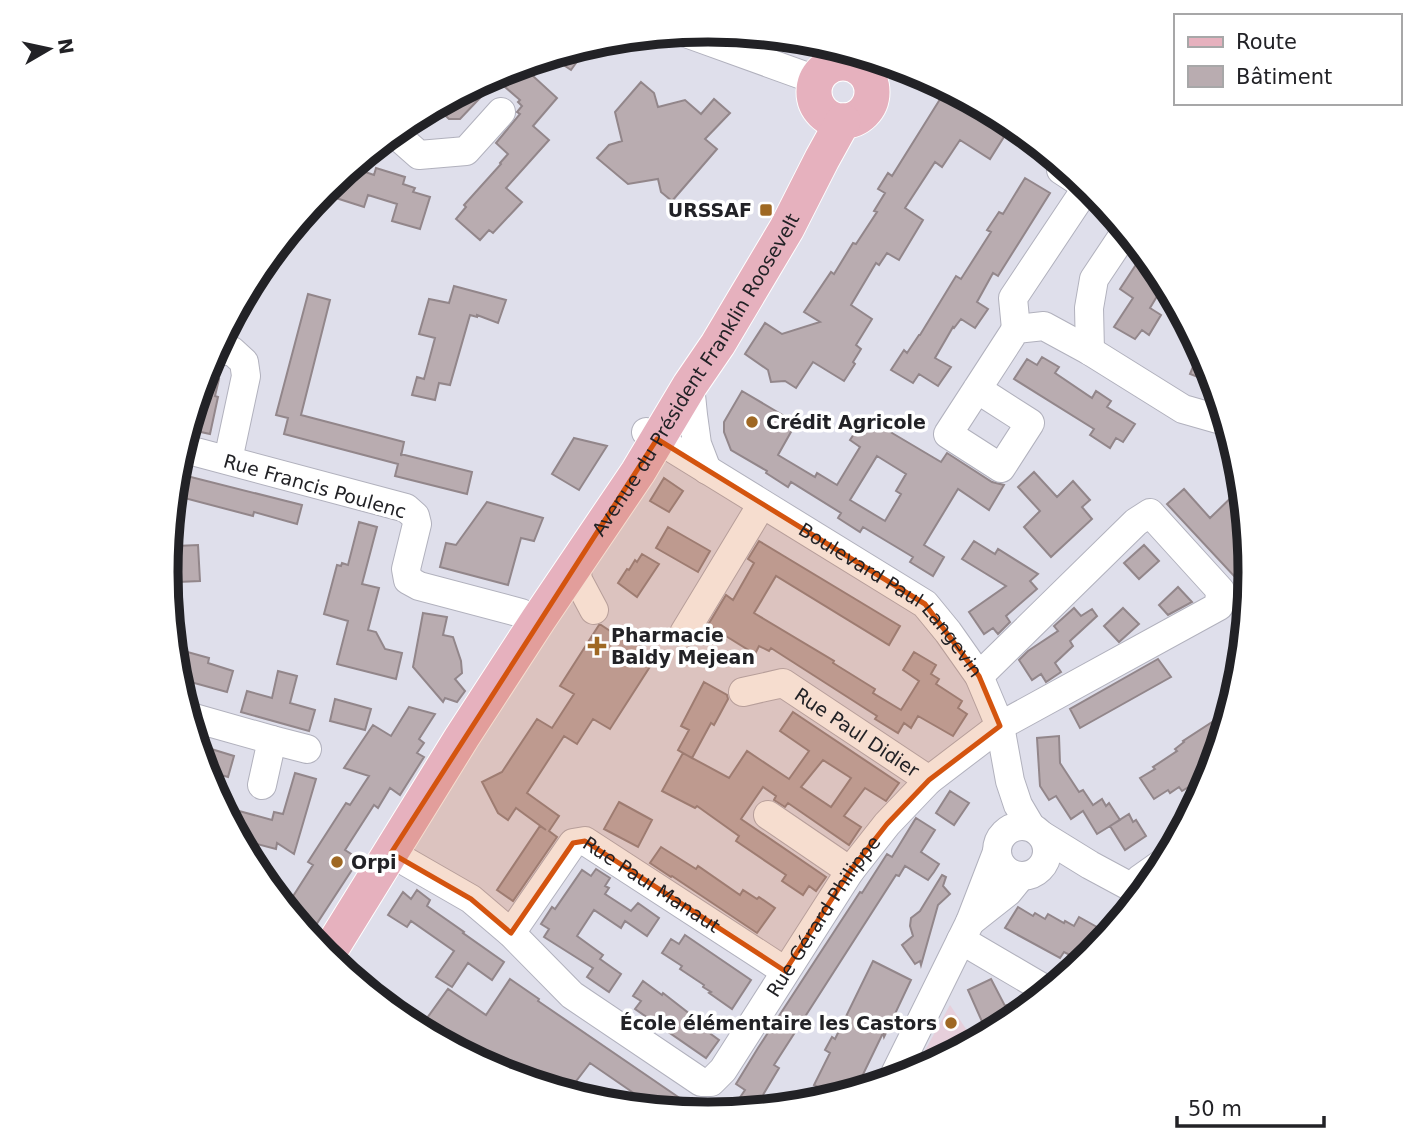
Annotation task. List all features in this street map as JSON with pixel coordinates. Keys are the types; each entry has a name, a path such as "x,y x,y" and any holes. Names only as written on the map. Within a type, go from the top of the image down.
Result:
{"main road":[{"path":"863,65 841,62 822,71 827,105 853,119 863,114 872,94 867,67"},
{"name":"Avenue du Président Franklin Roosevelt","path":"538,620 626,462 690,386 787,228 822,159 827,105"},
{"name":"Avenue du Président Franklin Roosevelt","path":"333,947 462,737 638,472 651,435 811,150 827,105"}],"street":[{"path":"703,42 827,105"},
{"path":"402,140 419,155 466,151 501,111"},
{"path":"977,389 1016,329 1013,298 1084,199"},
{"path":"1090,352 1089,308 1094,279 1120,240"},
{"path":"1016,329 1044,326 1183,409 1213,414"},
{"path":"226,351 232,351 244,362 246,376 228,460"},
{"path":"690,386 697,444 708,470"},
{"name":"Boulevard Paul Langevin","path":"651,435 925,604 979,676 1000,726 1010,781 1018,805 1019,837"},
{"name":"Rue Francis Poulenc","path":"192,451 406,508 415,516 417,524 406,569 408,580 419,586 538,620"},
{"path":"684,633 762,504"},
{"name":"Rue Gérard Philippe","path":"391,853 471,900 511,933 572,995 701,1082 711,1082 723,1070 850,870 887,824 929,780 1000,726 1219,606 1220,590 1150,513 1136,522 979,676"},
{"path":"576,564 578,580 594,610"},
{"name":"Rue Paul Didier","path":"743,692 783,684 929,780"},
{"path":"199,719 307,749"},
{"path":"262,786 272,740"},
{"path":"768,815 850,870"},
{"path":"1019,837 999,859 1007,871 1090,865"},
{"path":"1019,837 1090,865 1133,888"},
{"path":"966,931 1046,859 1046,843 1019,837"},
{"path":"899,1066 966,931 1019,837"},
{"name":"Rue Paul Manaut","path":"511,933 573,843 585,841 785,971"},
{"path":"966,931 1040,984"}],"highlighted area":[{"path":"657,439 925,604 979,676 1000,726 929,780 887,824 850,871 785,971 585,841 573,843 511,933 471,899 391,853"}],"shaded area":[{"name":"École élémentaire les Castors","path":"950,1005 969,1033 922,1056"}],"building":[{"path":"580,58 571,70 560,63"},
{"path":"530,73 557,98 533,126 549,140 506,188 522,202 493,233 489,230 480,240 456,219 466,207 464,205 508,154 496,143 520,114 517,112 522,106 518,102 520,100 501,84"},
{"path":"641,82 654,93 658,107 685,100 701,114 714,99 730,113 705,139 717,149 672,201 661,192 658,179 628,184 597,158 609,145 622,141 615,112"},
{"path":"487,90 460,119 449,119 443,113"},
{"path":"942,97 1006,134 990,159 960,140 942,167 935,162 905,208 923,220 899,260 887,253 879,265 876,263 851,305 872,319 856,345 861,349 844,381 813,362 796,388 785,381 771,382 768,370 745,354 765,323 782,334 820,322 804,312 877,212 874,211 885,193 878,189 888,173 892,176"},
{"path":"376,168 405,177 403,184 415,188 413,192 430,197 420,229 392,221 397,204 368,195 364,207 336,198 338,193 362,171 374,175"},
{"path":"1025,178 1050,193 998,276 993,273 977,302 988,309 975,328 961,319 953,327 935,358 951,367 938,386 919,374 913,383 891,370 904,350 907,353 920,335 956,276 961,279 991,232 987,230 999,212 1003,214"},
{"path":"1137,263 1158,294 1150,308 1161,315 1149,335 1142,330 1135,339 1114,327 1133,298 1120,289"},
{"path":"454,286 506,300 498,323 470,315 450,385 439,383 435,400 412,395 417,377 424,379 435,338 419,334 429,299 449,303"},
{"path":"308,294 330,300 301,415 404,442 401,454 472,472 467,494 395,476 398,464 284,434 288,418 276,415"},
{"path":"1042,357 1059,367 1055,373 1092,398 1096,391 1111,401 1107,407 1135,424 1123,442 1116,438 1110,448 1090,435 1094,429 1014,379 1027,359 1037,365"},
{"path":"1194,363 1200,378 1190,374"},
{"path":"215,378 219,379 215,396 218,397 210,434 197,431"},
{"path":"742,391 796,423 778,455 815,477 817,473 837,485 860,447 850,440 865,417 941,462 947,453 992,482 1004,485 989,510 958,489 924,545 944,557 933,576 910,562 913,557 863,527 860,532 838,518 841,513 791,482 788,487 731,450 724,432 724,422","holes":["877,456 906,474 896,491 901,494 885,521 850,500"]},
{"path":"574,438 607,446 579,490 552,474"},
{"path":"1034,472 1057,497 1073,481 1090,500 1082,507 1092,519 1051,557 1024,527 1040,511 1018,487"},
{"path":"187,476 302,505 297,524 254,512 253,516 183,498"},
{"path":"664,478 683,491 669,512 650,501"},
{"path":"1184,489 1210,518 1232,497 1238,580 1167,504"},
{"path":"487,502 543,518 534,541 521,538 508,585 440,567 446,543 456,545"},
{"path":"359,522 377,527 362,584 379,588 368,630 376,632 385,649 402,653 396,679 337,664 348,621 324,614 337,565 348,565"},
{"path":"668,527 710,551 698,572 656,548"},
{"path":"759,541 900,626 889,645 776,576 754,613 834,661 833,663 875,689 873,693 901,710 919,681 903,670 914,652 936,665 931,674 939,679 936,684 962,701 958,708 967,714 953,736 918,716 911,728 904,723 898,733 875,719 877,716 771,648 769,651 759,646 755,654 708,625 726,595 733,600 754,563 748,559"},
{"path":"974,541 995,554 998,549 1038,574 1030,581 1037,589 1006,616 1010,622 998,634 993,628 984,634 969,612 1006,586 962,559"},
{"path":"198,545 200,581 178,582 179,546"},
{"path":"1144,545 1159,561 1139,579 1124,563"},
{"path":"642,554 659,564 637,597 618,583"},
{"path":"1178,587 1192,602 1168,615 1159,605"},
{"path":"1074,608 1081,616 1092,609 1097,616 1070,641 1073,646 1055,663 1061,672 1046,682 1041,674 1032,680 1019,660 1058,631 1054,626"},
{"path":"1123,608 1139,624 1119,642 1104,626"},
{"path":"423,613 447,617 443,635 453,637 462,673 455,679 465,691 457,702 445,698 443,702 413,667"},
{"path":"599,625 630,644 632,640 646,649 640,659 651,665 610,729 593,719 577,744 564,736 527,793 559,816 549,831 557,837 513,901 497,890 540,826 546,830 516,808 508,820 498,813 482,782 502,772 537,719 552,728 574,694 560,686"},
{"path":"184,651 209,658 208,663 233,671 227,692 190,682"},
{"path":"1158,659 1171,677 1080,728 1070,709"},
{"path":"278,671 297,676 290,703 315,710 309,731 241,712 247,691 272,698"},
{"path":"704,682 727,695 728,699 692,758 678,750 689,730 681,726"},
{"path":"335,699 371,709 365,730 330,721"},
{"path":"409,707 435,714 419,739 424,743 417,753 424,757 400,795 390,788 378,808 374,805 345,850 359,859 315,927 301,911 302,909 291,900 313,865 308,862 346,803 350,805 369,776 344,768 373,725 391,736"},
{"path":"793,712 899,783 886,801 865,788 844,816 861,827 849,845 788,803 785,807 774,800 776,796 763,787 741,819 826,877 816,891 809,886 803,895 782,881 786,875 736,841 739,836 697,806 695,808 662,791 683,753 729,778 747,751 789,779 809,751 780,731","holes":["823,760 851,778 831,807 801,787"]},
{"path":"1216,720 1193,785 1182,791 1179,787 1170,793 1168,790 1154,799 1140,778 1177,751 1175,749"},
{"path":"1059,736 1060,763 1079,792 1083,790 1093,805 1102,799 1106,806 1109,803 1120,820 1097,834 1083,811 1071,819 1056,796 1049,800 1040,786 1037,738"},
{"path":"208,748 234,756 228,777 218,774"},
{"path":"295,773 316,779 294,854 277,843 276,849 253,843 234,810 272,820 274,812 283,814"},
{"path":"950,791 969,803 954,825 936,813"},
{"path":"619,802 652,820 638,847 604,829"},
{"path":"1129,814 1146,836 1125,850 1110,826"},
{"path":"916,818 935,830 921,852 939,864 934,872 928,880 905,866 899,876 896,875 774,1065 779,1068 761,1099 737,1101 745,1090 736,1084 758,1048 860,892 862,893 887,854 892,857"},
{"path":"661,847 696,869 698,866 740,895 743,890 775,908 757,933 650,863"},
{"path":"596,869 610,878 605,886 609,888 605,894 631,911 638,903 659,918 647,936 625,921 621,928 594,910 577,936 603,955 600,959 621,974 609,992 587,977 593,968 544,937 549,929 541,924 582,870 591,876"},
{"path":"942,875 946,877 943,886 950,894 938,905 921,965 920,961 915,964 902,945 913,936 911,918 920,911"},
{"path":"417,890 430,900 427,906 504,962 492,980 468,963 452,987 436,977 454,951 411,921 407,927 388,915 403,892 411,899"},
{"path":"1018,907 1033,916 1035,913 1045,919 1048,914 1074,926 1079,917 1099,928 1072,956 1064,952 1060,958 1005,928"},
{"path":"685,935 751,980 732,1009 680,969 682,966 662,953 671,939 679,944"},
{"path":"873,961 911,980 861,1079 819,1090 820,1088 814,1085 830,1053 825,1050 832,1037 835,1039"},
{"path":"510,979 684,1101 640,1097 590,1063 573,1085 537,1074 473,1047 425,1021 448,989 486,1015"},
{"path":"991,979 1009,1008 983,1024 968,990"},
{"path":"643,981 662,995 663,993 695,1018 693,1021 719,1040 706,1058 635,1009 641,1001 633,996"}],"place":[{"name":"URSSAF","path":"766,210"},
{"name":"Crédit Agricole","path":"752,422"},
{"name":"Pharmacie Baldy Mejean","path":"597,646"},
{"name":"Orpi","path":"337,862"},
{"name":"École élémentaire les Castors","path":"951,1023"}]}
